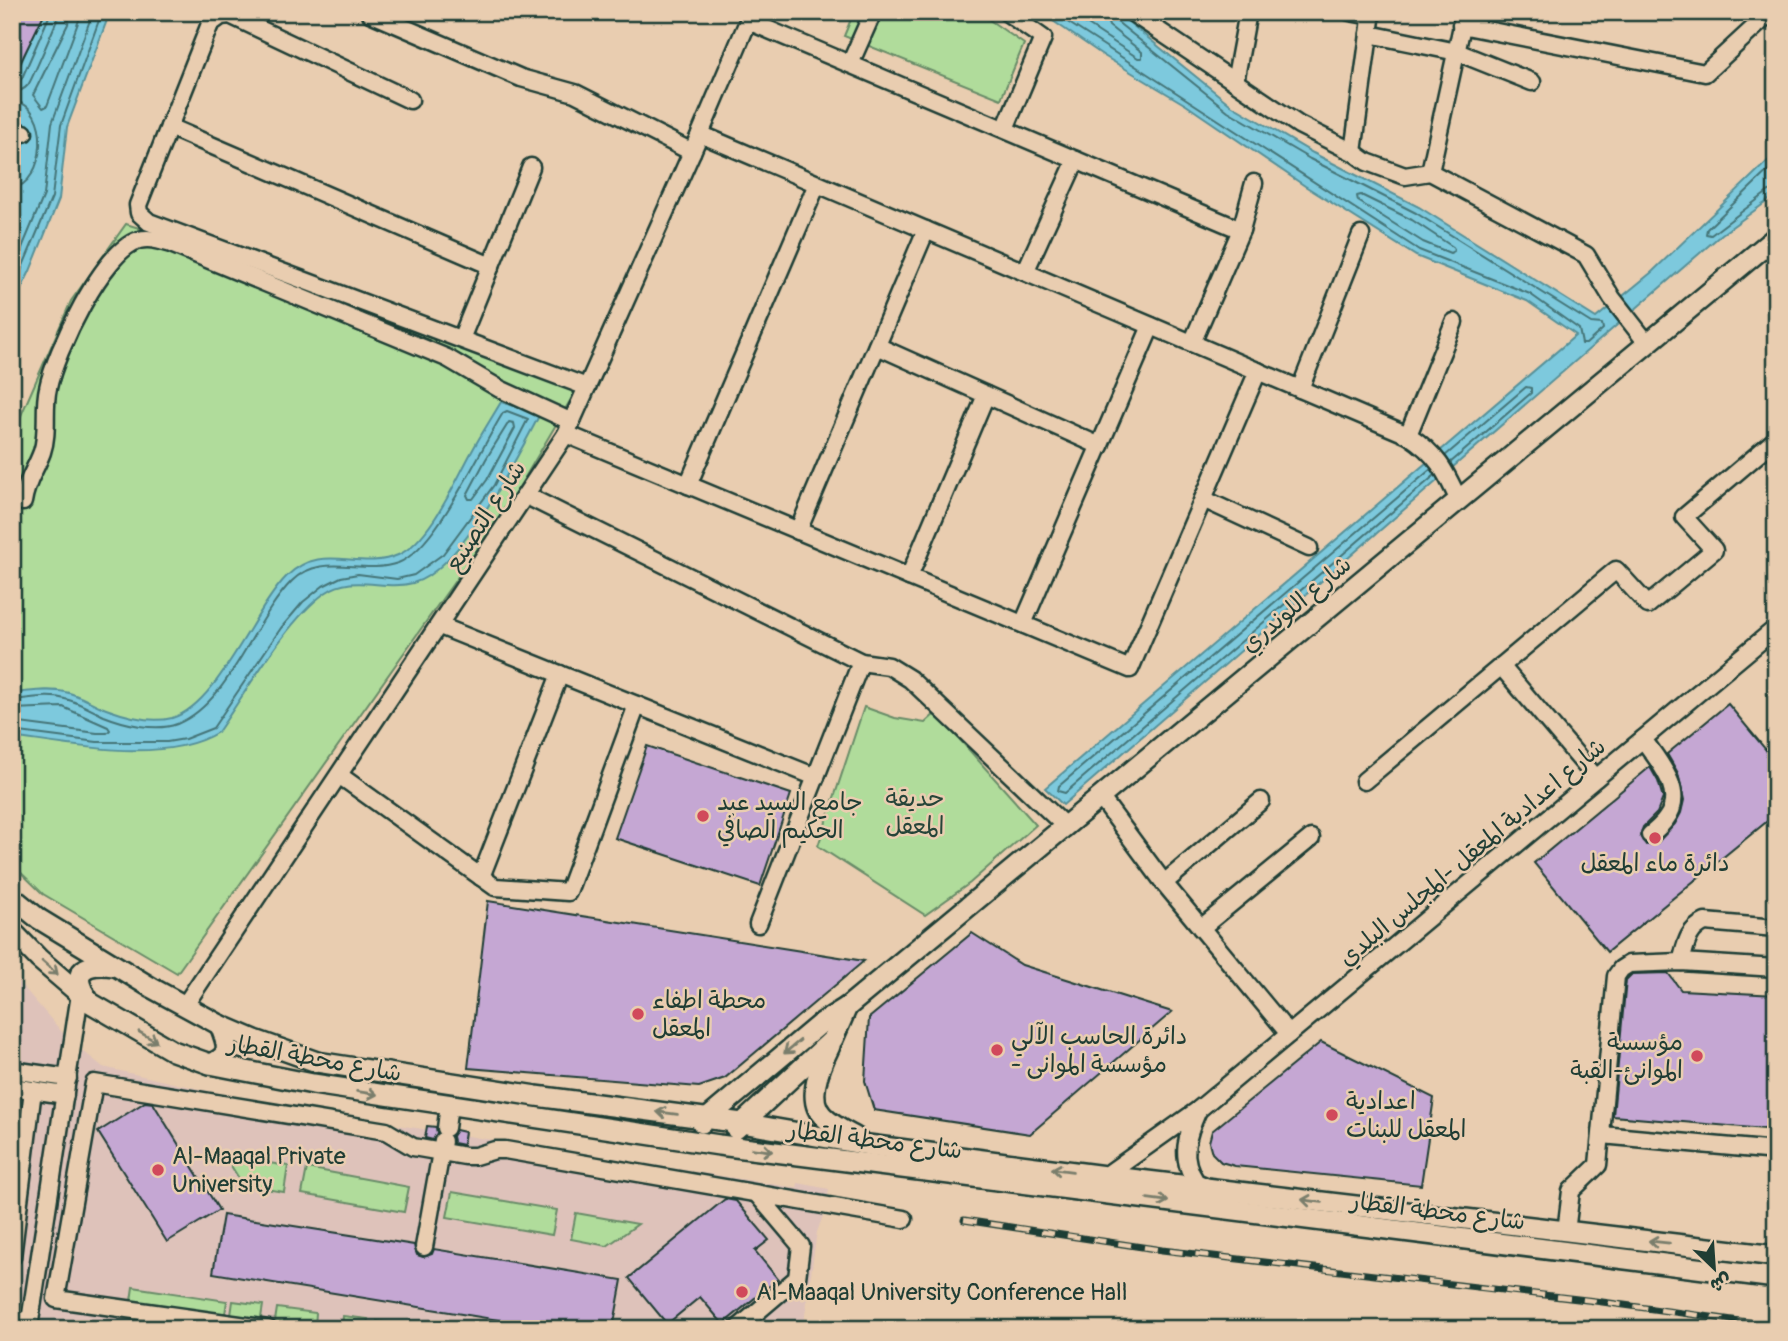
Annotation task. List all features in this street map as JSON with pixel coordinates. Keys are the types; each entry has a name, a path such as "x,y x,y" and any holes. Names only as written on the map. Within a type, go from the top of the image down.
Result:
{"main road":[{"name":"شارع اللوندري","path":"687,1139 706,1119 820,1024 847,1007 1066,827 1776,237"},
{"name":"شارع محطة القطار","path":"12,897 39,919 220,1025 255,1041 317,1062 536,1096 1105,1176 1776,1256"},
{"name":"شارع محطة القطار","path":"12,931 39,959 85,998 173,1051 210,1064 313,1084 719,1145 1776,1278"},
{"path":"85,998 79,979 83,970 90,965 100,964 118,967"},
{"path":"847,1007 818,1072 815,1091 820,1114 833,1125 869,1144"},
{"path":"210,1064 220,1060 226,1051 227,1043 220,1025"},
{"path":"719,1145 833,1039"},
{"path":"531,1118 536,1096"}],"street":[{"path":"850,64 873,12"},
{"path":"1004,130 1043,38 1006,12"},
{"path":"1132,12 1299,125 1367,162 1405,176 1430,172 1586,255 1612,298 1647,343"},
{"path":"1235,82 1248,12"},
{"path":"1350,12 1371,14 1353,152"},
{"path":"1430,172 1463,18 1705,73 1771,12"},
{"path":"370,13 521,78 575,93 692,152"},
{"path":"410,100 230,15 221,16 210,24 138,205 139,213 149,222 587,387"},
{"path":"750,17 850,64 1241,230"},
{"name":"شارع التصنيع","path":"185,1005 527,496 569,428 750,17"},
{"path":"1369,34 1457,52 1532,82"},
{"path":"169,127 491,266"},
{"path":"700,134 1408,435 1430,450 1450,480 1459,501"},
{"path":"1025,272 1076,160"},
{"path":"461,340 531,167"},
{"path":"1192,343 1241,230 1254,183"},
{"path":"688,485 817,184"},
{"path":"798,531 926,230"},
{"path":"1300,389 1362,235"},
{"path":"23,502 31,471 41,453 46,434 47,390 80,308 106,270 127,246 140,240 155,239 447,358 569,428 688,485 1130,669 1258,371"},
{"path":"1408,435 1454,322"},
{"path":"1023,624 1151,326"},
{"path":"877,346 1100,446"},
{"path":"909,577 986,395"},
{"path":"1364,781 1616,570 1648,605 1714,550 1684,517 1776,439"},
{"path":"527,496 861,662 889,666 909,679 1066,827"},
{"path":"1203,499 1309,548"},
{"path":"440,625 816,777"},
{"name":"شارع اعدادية المعقل -المجلس البلدي","path":"1105,1176 1198,1110 1776,628"},
{"path":"758,923 861,662"},
{"path":"1501,666 1596,778"},
{"path":"481,877 560,674"},
{"path":"340,775 495,887 568,892 637,705"},
{"path":"1643,739 1671,780 1673,800 1668,817 1650,835"},
{"path":"1101,798 1164,883 1289,1034"},
{"path":"1164,883 1261,801"},
{"path":"1201,928 1311,838"},
{"path":"1681,962 1690,932 1695,926 1705,922 1776,928"},
{"path":"1566,1232 1571,1191 1598,1165 1616,976 1621,968 1629,964 1681,962 1776,968"},
{"path":"12,1319 30,1321 65,1095 85,998"},
{"path":"12,1070 68,1078"},
{"path":"268,1329 56,1300 94,1083 386,1131 414,1147 442,1147 470,1157 505,1150 904,1219"},
{"path":"12,1087 65,1095"},
{"path":"12,1257 33,1090"},
{"path":"424,1247 449,1105"},
{"path":"1198,1110 1187,1137 1186,1160 1196,1182 1213,1189"},
{"path":"1602,1135 1776,1151"},
{"path":"737,1329 797,1278 801,1246 757,1194"}],"shaded area":[{"path":"12,974 68,1039 103,1067 270,1105 797,1188 798,1183 829,1189 826,1208 817,1232 803,1329 12,1329"}],"green space":[{"path":"854,12 978,12 1024,44 1001,99 844,36"},
{"path":"12,113 22,129 24,144 12,177"},
{"path":"126,224 169,237 577,389 508,506 177,973 43,894 12,864 12,436 71,301"},
{"name":"حديقة المعقل","path":"864,707 895,718 925,723 936,713 1036,825 970,883 925,915 818,846"},
{"path":"225,1156 288,1166 284,1192 243,1185"},
{"path":"307,1168 409,1187 404,1212 302,1194"},
{"path":"452,1192 557,1210 552,1235 447,1217"},
{"path":"576,1213 638,1224 607,1246 571,1239"},
{"path":"133,1287 227,1301 225,1314 131,1301"},
{"path":"233,1301 263,1305 261,1318 231,1315"},
{"path":"277,1308 316,1313 315,1326 275,1321"},
{"path":"343,1316 368,1319 366,1329 342,1329"},
{"path":"377,1321 424,1328 424,1329 376,1329"}],"water":[{"path":"45,12 110,12 67,127 59,199 12,308 12,177 21,158 25,140 24,128 12,113 12,85"},
{"path":"1040,12 1116,12 1231,105 1313,153 1419,207 1596,318 1652,272 1776,153 1776,195 1722,234 1063,805 1045,788 1576,335 1527,301 1416,256"},
{"path":"501,402 540,414 486,510 450,557 431,574 413,583 346,584 325,593 310,605 282,638 218,732 196,742 172,748 145,750 90,748 12,737 12,693 45,690 65,692 116,713 148,720 172,718 189,710 220,676 274,591 300,566 327,558 369,561 383,559 410,548 440,510"}],"building":[{"path":"12,12 45,12 12,80"},
{"name":"دائرة ماء المعقل","path":"1728,704 1776,762 1776,814 1607,952 1534,863 1650,767 1663,798 1657,813 1643,827 1640,836 1646,845 1657,843 1675,824 1684,800 1678,773 1667,754"},
{"name":"جامع السيد عبد الحكيم الصافي","path":"647,746 791,794 760,886 615,838"},
{"name":"محطة اطفاء المعقل","path":"488,901 864,961 725,1078 699,1087 468,1068"},
{"name":"دائرة الحاسب الآلي - مؤسسة الموانى","path":"972,933 1022,965 1172,1012 1030,1134 874,1110 865,1081 869,1018"},
{"name":"مؤسسة الموانئ-القبة","path":"1668,973 1681,990 1776,995 1776,1130 1613,1116 1626,980 1632,974"},
{"name":"اعدادية المعقل للبنات","path":"1321,1042 1434,1098 1421,1185 1235,1166 1221,1162 1212,1153 1209,1142 1212,1131"},
{"name":"Al-Maaqal Private University","path":"145,1102 153,1103 219,1210 167,1242 98,1132"},
{"path":"427,1126 436,1127 437,1133 433,1140 425,1138"},
{"path":"456,1130 465,1132 463,1145 453,1143 452,1136"},
{"path":"725,1199 736,1201 769,1240 755,1251 778,1279 723,1324 700,1297 667,1324 629,1278"},
{"path":"223,1215 414,1245 417,1255 423,1257 432,1254 434,1249 622,1280 613,1329 553,1329 213,1273"}],"railway":[{"path":"964,1220 1162,1250 1595,1301 1776,1326"}],"place":[{"name":"جامع السيد عبد الحكيم الصافي","path":"703,816"},
{"name":"دائرة ماء المعقل","path":"1655,838"},
{"name":"محطة اطفاء المعقل","path":"638,1014"},
{"name":"دائرة الحاسب الآلي - مؤسسة الموانى","path":"997,1050"},
{"name":"مؤسسة الموانئ-القبة","path":"1697,1056"},
{"name":"اعدادية المعقل للبنات","path":"1332,1115"},
{"name":"Al-Maaqal Private University","path":"158,1170"},
{"name":"Al-Maaqal University Conference Hall","path":"742,1292"}]}
